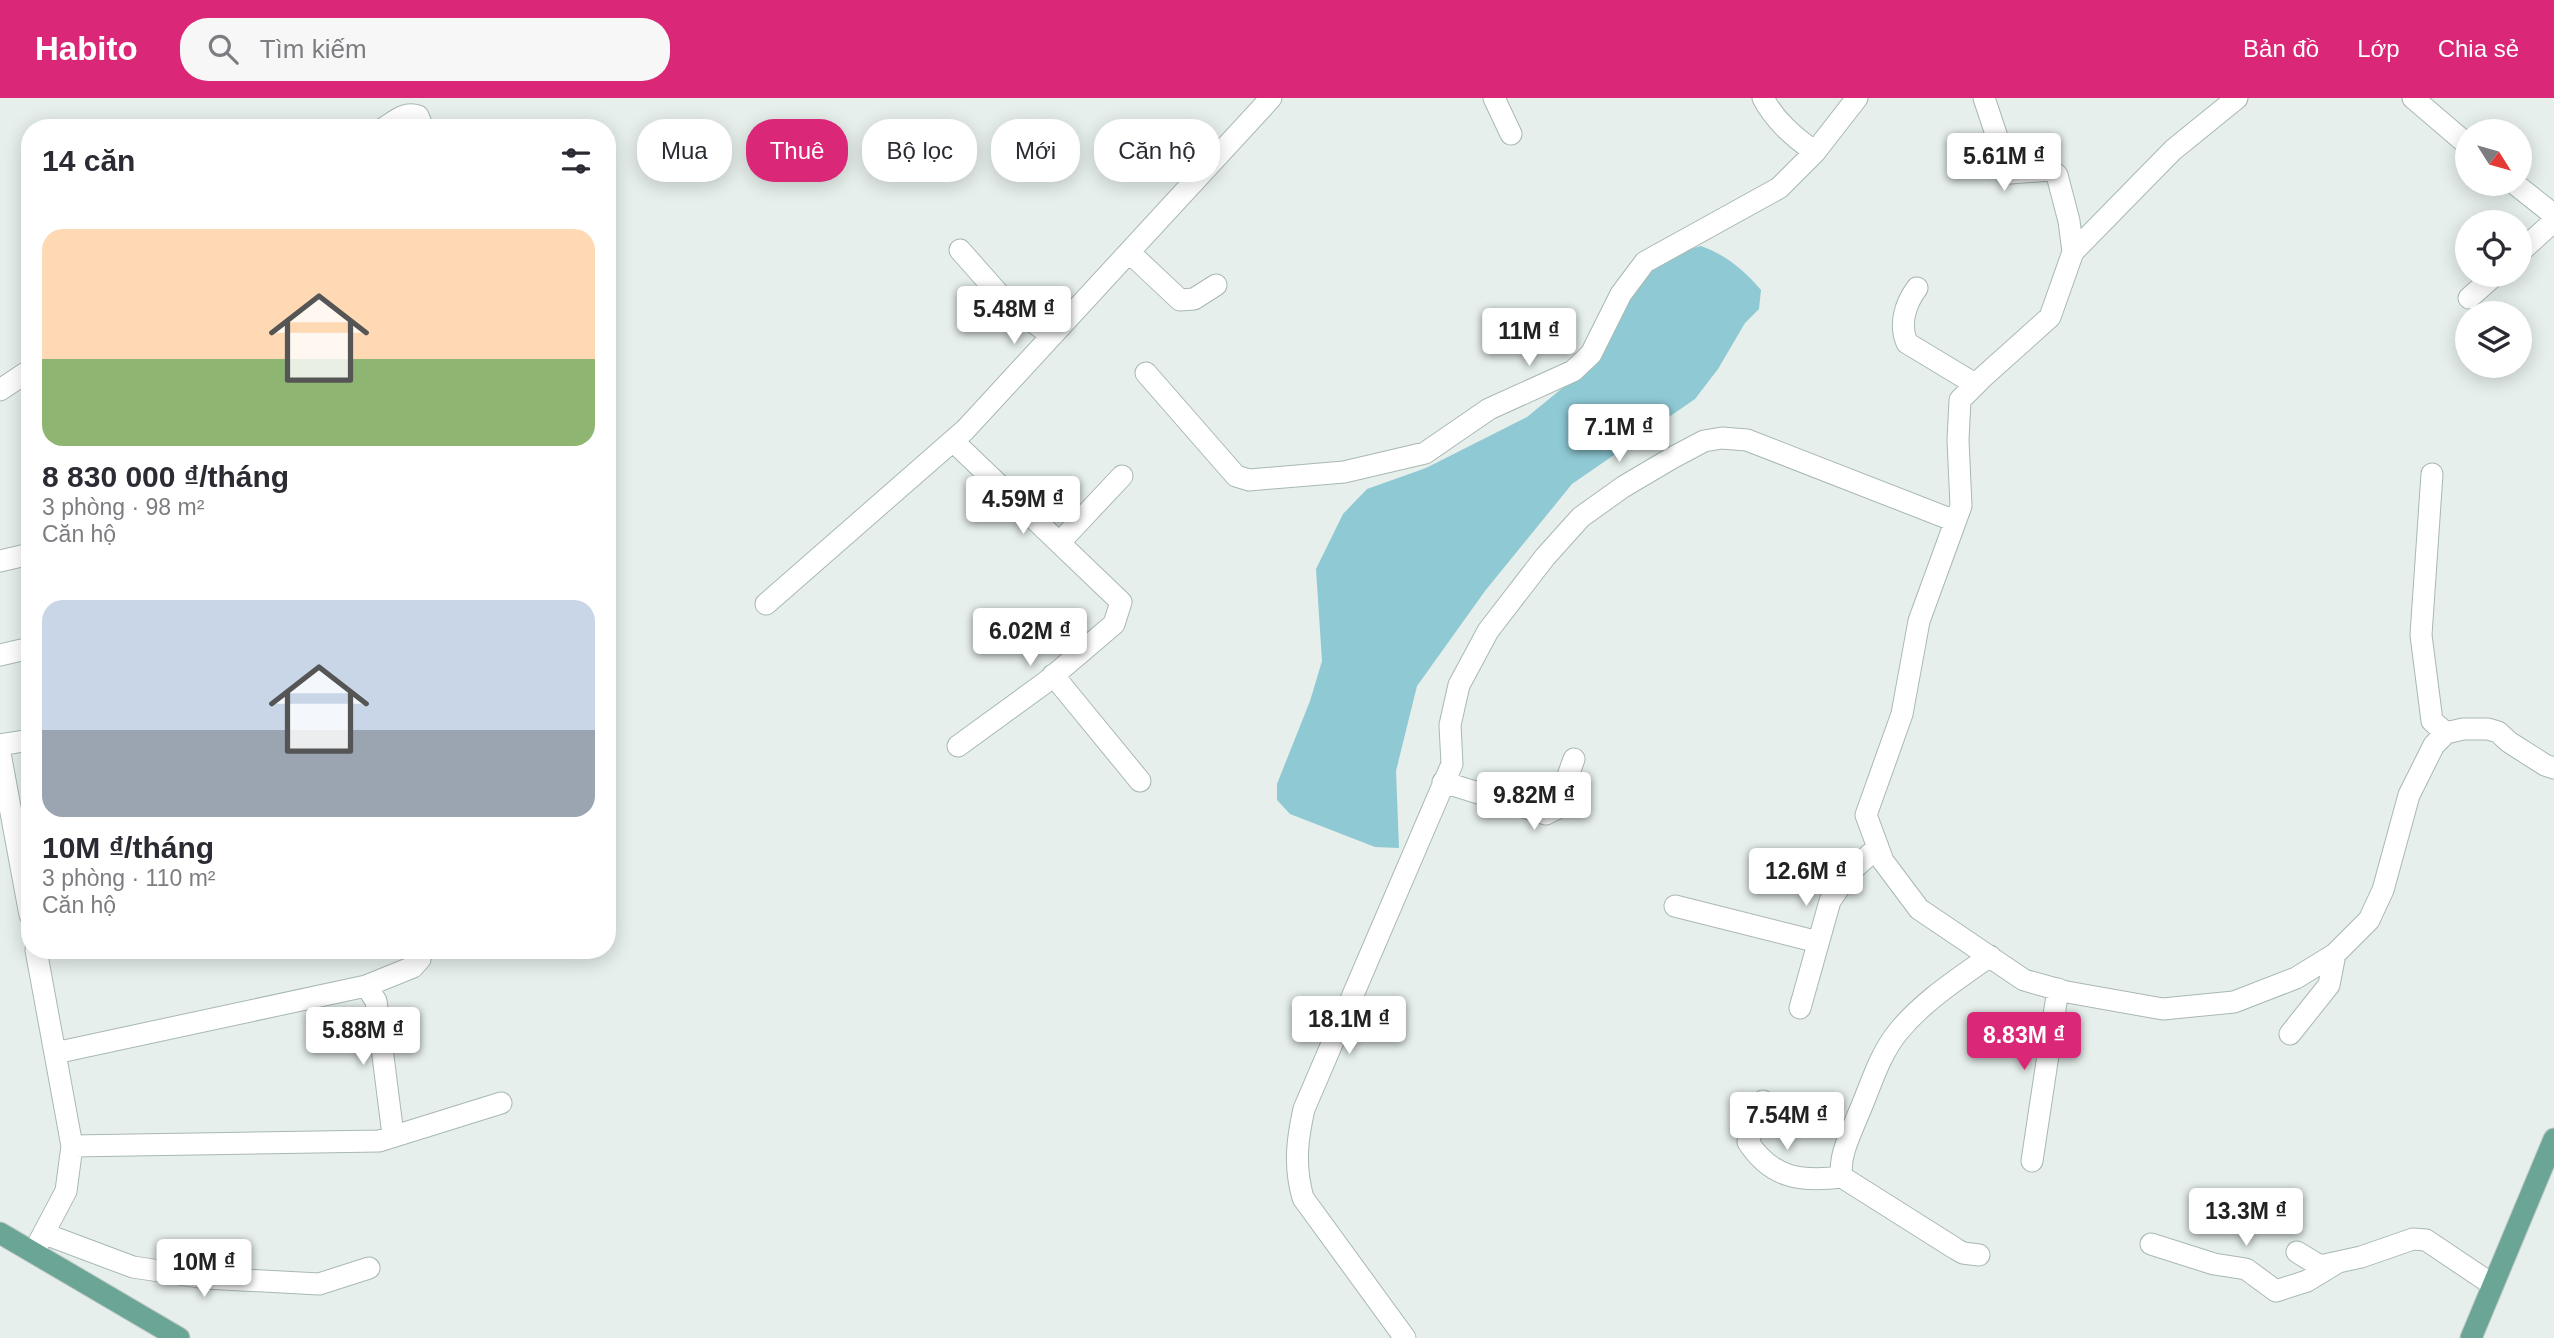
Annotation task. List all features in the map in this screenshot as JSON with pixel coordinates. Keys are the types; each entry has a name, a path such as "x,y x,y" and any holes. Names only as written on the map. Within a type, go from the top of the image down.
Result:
{"main road":[{"path":"2471,1338 2554,1139"},
{"path":"0,1233 179,1338"}],"street":[{"path":"766,604 965,430 1271,98"},
{"path":"1494,98 1511,134"},
{"path":"1763,98 1773,116 1815,152"},
{"path":"1146,373 1236,476 1250,480 1343,472 1425,453 1489,409 1573,371 1584,362 1605,329 1621,294 1645,262 1780,188 1815,152 1857,98"},
{"path":"1984,98 2000,146 2001,164 2010,173 2051,170 2057,175 2069,221 2073,252"},
{"path":"2237,98 2173,150 2073,252 2050,317 1960,400 1958,440 1961,506 1919,621 1902,714 1866,815 1883,861 1919,909 2024,980 2163,1009 2234,1002 2296,978 2335,954 2369,920 2383,890 2409,795 2434,745 2446,733 2463,729 2488,729 2498,732 2509,742 2554,768"},
{"path":"2413,98 2455,134"},
{"path":"398,119 411,114 419,119"},
{"path":"2530,196 2554,215"},
{"path":"2532,241 2554,221"},
{"path":"960,250 1005,301 1052,336"},
{"path":"1129,252 1180,300 1194,299 1216,285"},
{"path":"2469,298 2481,287"},
{"path":"1917,289 1907,302 1903,333 1907,343 1975,384"},
{"path":"0,390 21,376"},
{"path":"1405,1338 1303,1198 1297,1179 1296,1156 1304,1109 1452,764 1450,725 1459,685 1488,631 1545,557 1581,517 1623,486 1704,441 1722,438 1747,440 1955,521"},
{"path":"953,441 1121,602 1114,624 1053,675 958,746"},
{"path":"2432,474 2421,635 2432,721 2446,733"},
{"path":"1060,542 1122,476"},
{"path":"0,561 21,556"},
{"path":"0,654 21,650"},
{"path":"1053,675 1140,781"},
{"path":"0,745 21,742"},
{"path":"0,753 21,866"},
{"path":"1443,782 1546,814 1556,809 1574,759"},
{"path":"1800,1008 1829,901 1850,872 1878,847"},
{"path":"1675,906 1818,942"},
{"path":"2290,1034 2329,985 2335,954"},
{"path":"1842,1177 1840,1167 1852,1130 1878,1068 1896,1034 1924,1004 1990,956"},
{"path":"32,1252 45,1234 66,1191 72,1146 38,959"},
{"path":"55,1053 366,986 413,967 420,959"},
{"path":"366,986 376,1001 393,1135"},
{"path":"2032,1161 2058,989"},
{"path":"1763,1101 1748,1142 1757,1156 1772,1168 1791,1176 1815,1180 1842,1177 1963,1253 1979,1255"},
{"path":"72,1146 379,1141 501,1103"},
{"path":"45,1234 132,1267 206,1278 319,1284 369,1268"},
{"path":"2297,1252 2320,1266 2389,1249 2413,1240 2426,1240 2493,1285"},
{"path":"2151,1244 2214,1264 2246,1269 2276,1291 2307,1281 2337,1263"}],"water":[{"path":"1701,246 1726,259 1755,283 1761,290 1759,309 1745,323 1718,369 1695,399 1572,484 1485,591 1417,686 1396,771 1399,848 1375,847 1290,814 1277,800 1277,784 1310,701 1322,661 1316,569 1343,514 1367,489 1426,468 1527,417 1592,364 1617,315 1651,270 1676,253"}]}
